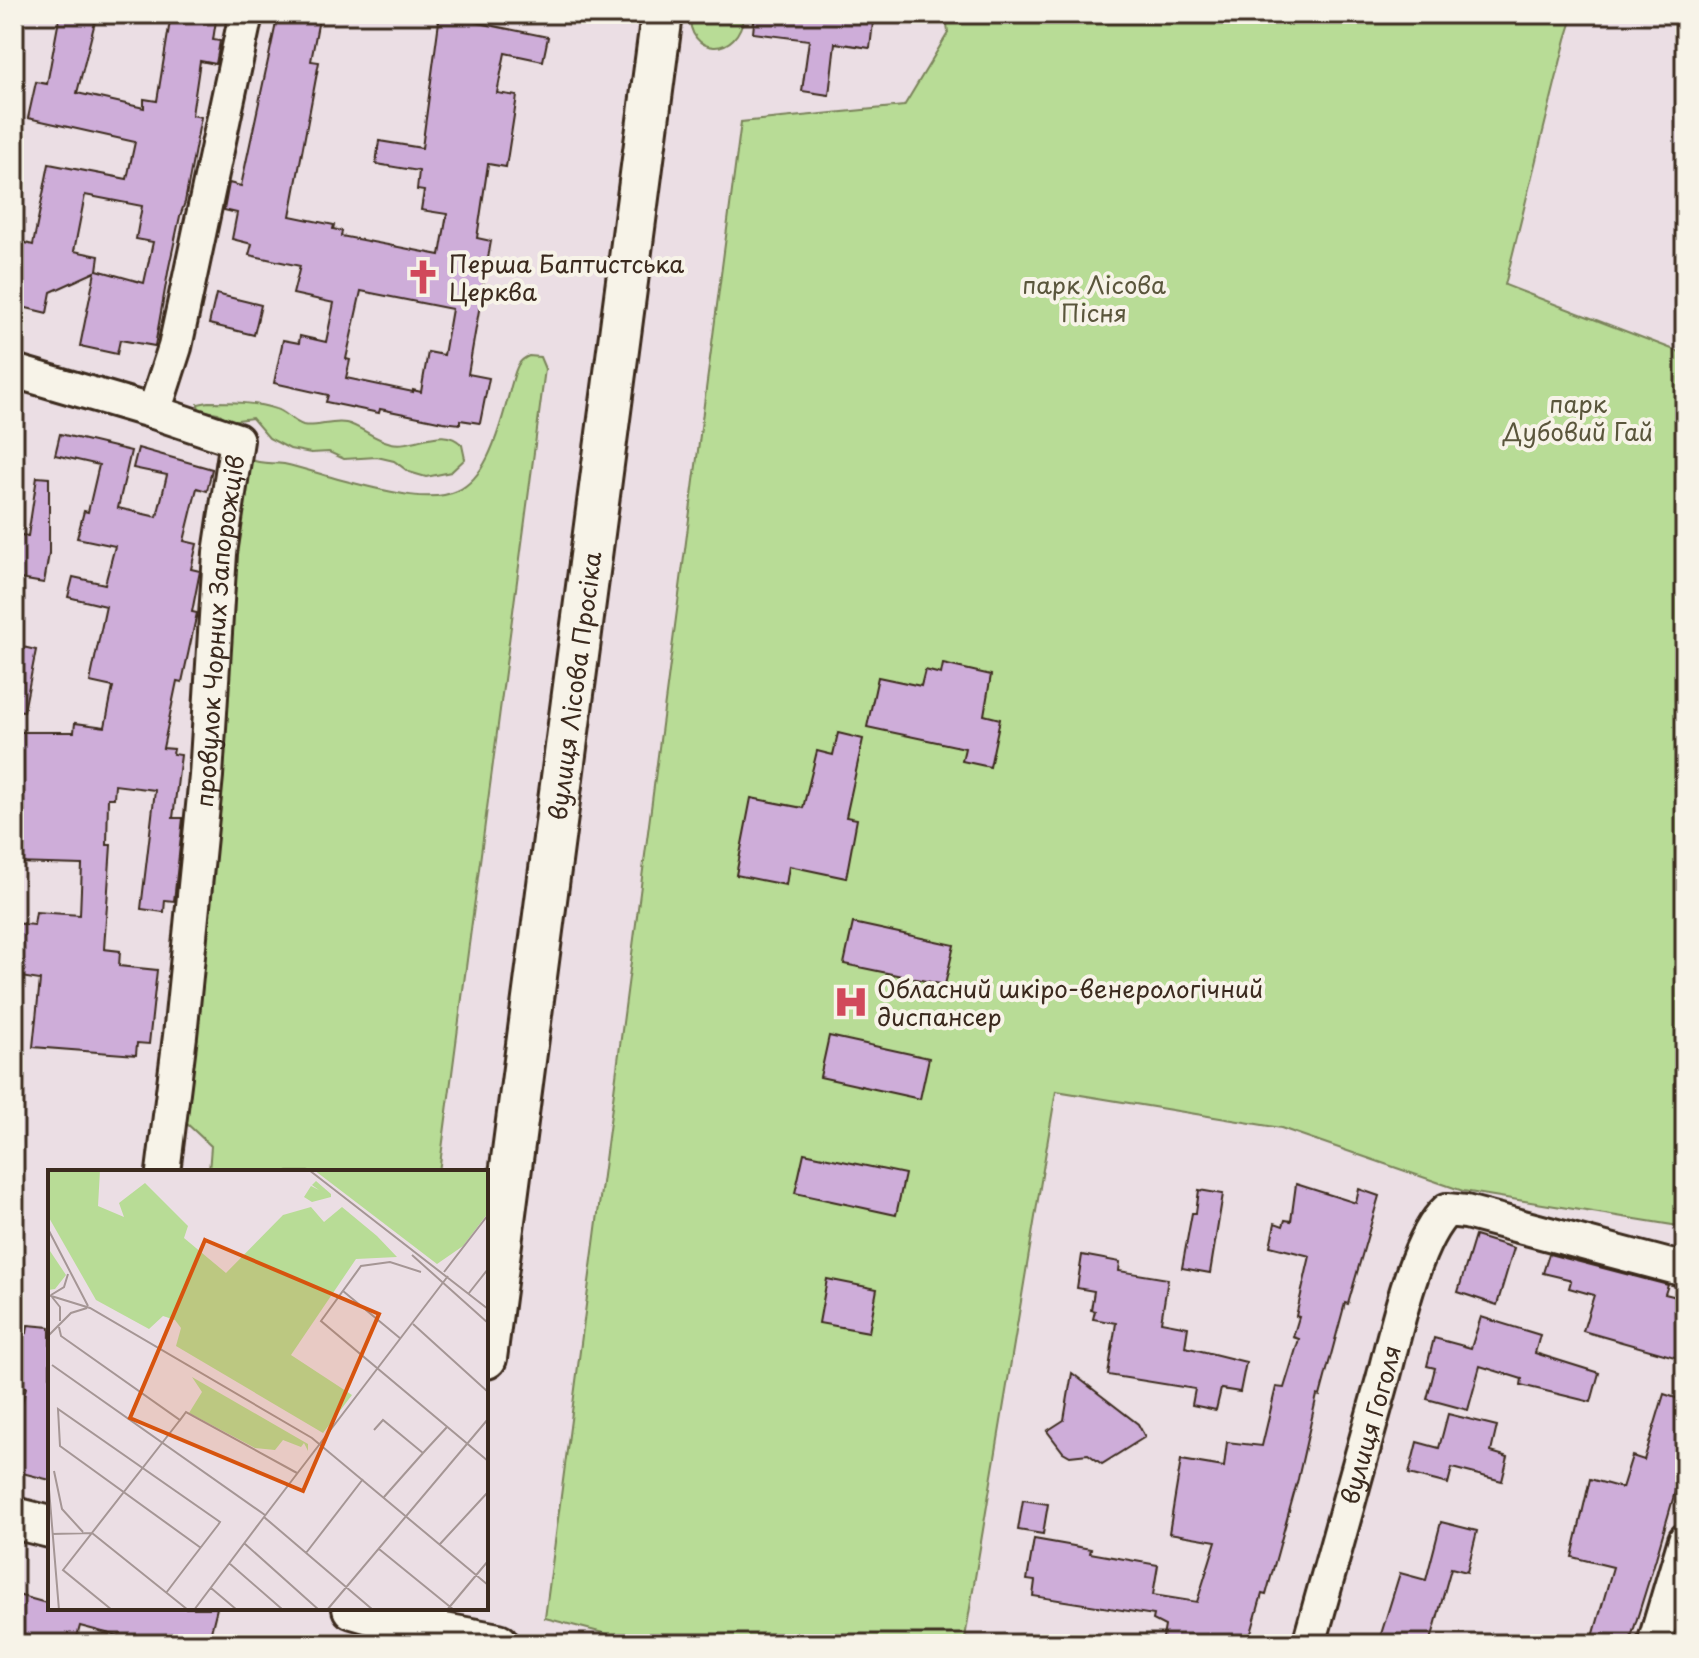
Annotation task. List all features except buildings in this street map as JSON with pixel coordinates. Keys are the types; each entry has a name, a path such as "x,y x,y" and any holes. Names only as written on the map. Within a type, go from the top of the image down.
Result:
{"main road":[{"name":"вулиця Лісова Просіка","path":"488,1343 662,14"},
{"path":"14,1518 48,1526"},
{"path":"362,1610 498,1644"}],"street":[{"path":"14,371 154,412 175,347 246,14"},
{"name":"провулок Чорних Запорожців","path":"154,412 237,440 220,553 206,776 163,1170"},
{"name":"вулиця Гоголя","path":"1309,1644 1406,1299 1431,1231 1447,1210 1466,1212 1685,1270"},
{"path":"1654,1644 1685,1540"}],"green space":[{"path":"690,14 744,14 733,39 714,47 704,45 696,38 691,28"},
{"path":"946,14 1574,14 1505,285 1685,354 1685,1227 1463,1191 1281,1128 1056,1091 964,1644 646,1644 545,1618 741,122 904,106 948,33"},
{"path":"529,356 540,357 545,369 439,1170 209,1170 211,1146 183,1120 229,550 246,492 249,459 284,464 410,495 436,496 457,491 474,479 487,458 521,361"},
{"path":"208,402 268,407 280,410 303,425 346,423 391,443 446,437 462,445 465,459 451,472 426,477 409,472 394,461 377,457 344,459 329,452 290,449 269,438 252,418 230,421 218,413 199,410 198,404"}],"place":[{"name":"Перша Баптистська Церква","path":"423,277"},
{"name":"Обласний шкіро-венерологічний диспансер","path":"851,1002"}],"park label":[{"name":"парк Лісова Пісня","path":"1094,298"},
{"name":"парк Дубовий Гай","path":"1578,417"}]}
